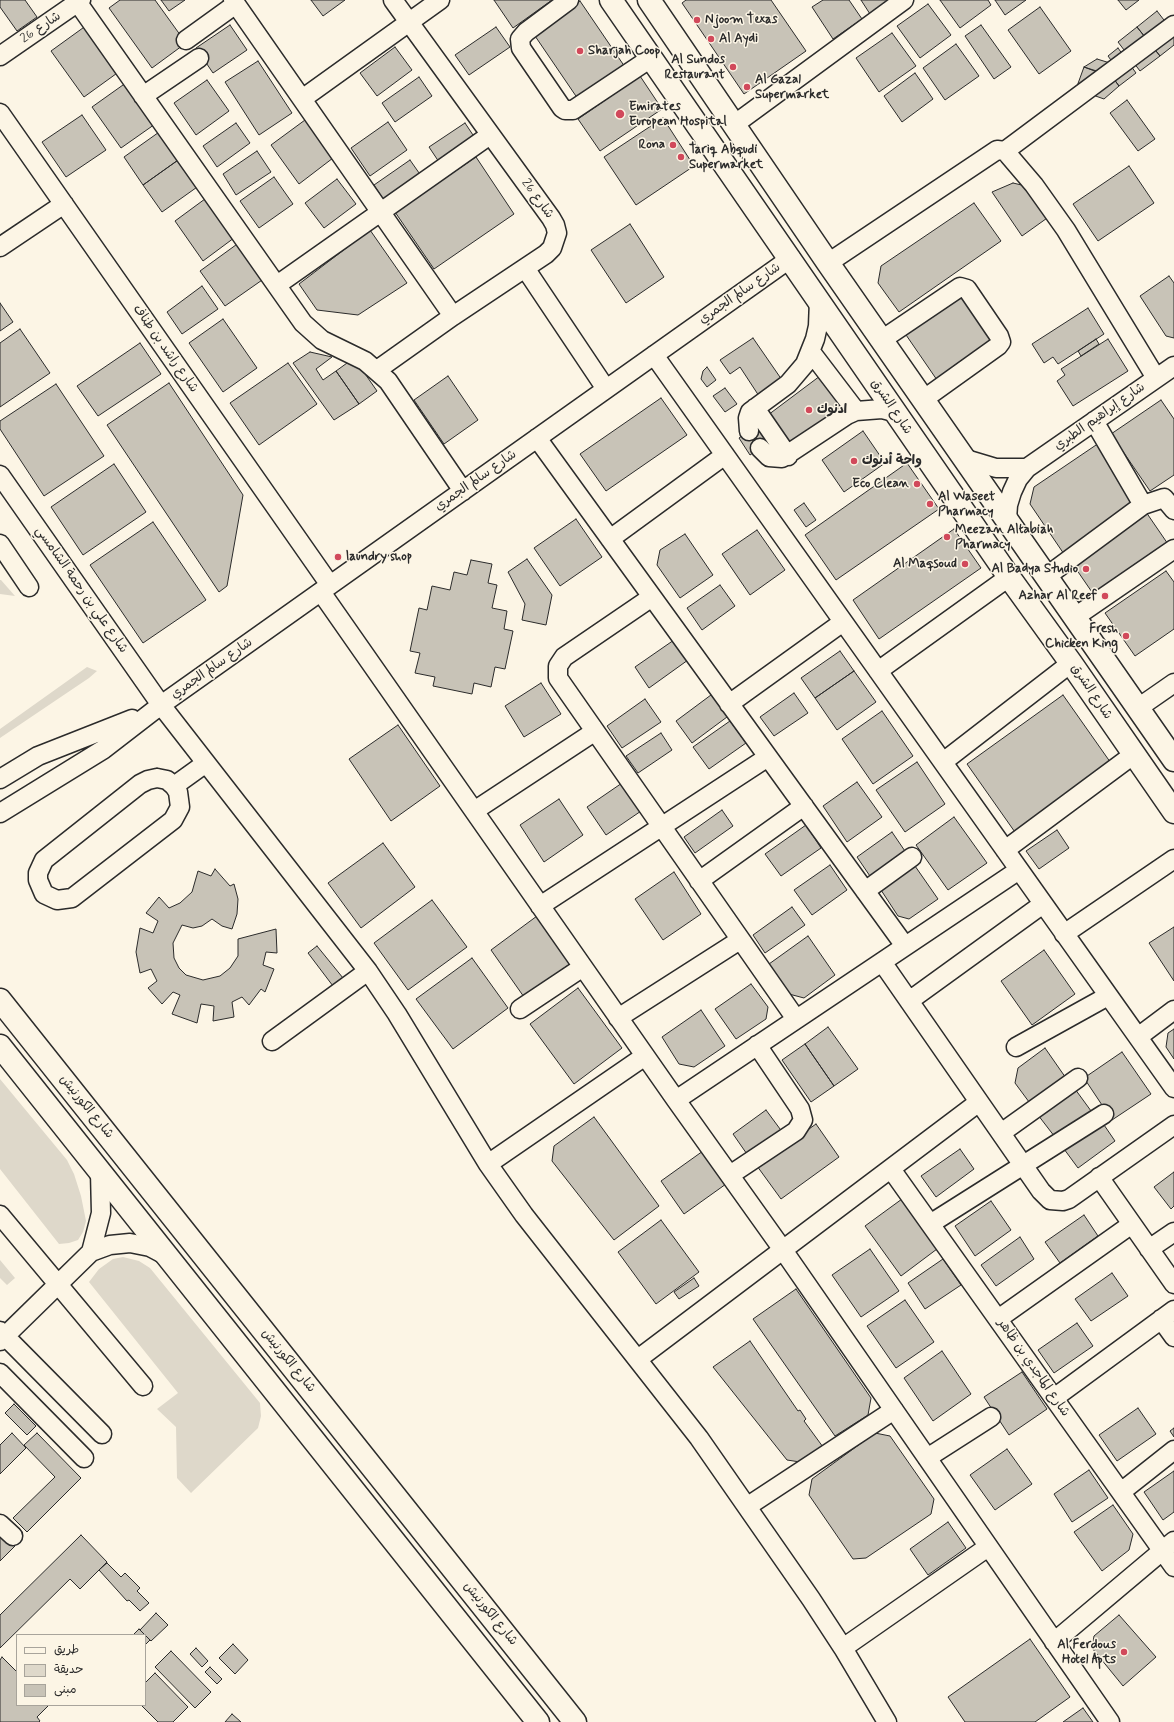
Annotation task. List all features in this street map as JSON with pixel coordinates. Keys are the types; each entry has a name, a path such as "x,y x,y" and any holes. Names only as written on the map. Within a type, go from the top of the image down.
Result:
{"main road":[{"name":"شارع الشرق","path":"611,0 791,258 894,412 1174,812"},
{"path":"649,0 735,124 828,263 883,339 1174,760"},
{"name":"شارع الكورنيش","path":"0,1000 575,1722"},
{"path":"0,1046 538,1722"},
{"path":"100,1172 110,1168 120,1170 171,1229 202,1254"},
{"path":"276,1393 286,1397 304,1409 338,1449 348,1453 359,1451"}],"street":[{"name":"شارع 26","path":"377,370 552,248 557,233 555,225 393,0"},
{"path":"302,99 440,0"},
{"path":"569,0 526,32 520,39 521,48 562,108 565,110 573,110 651,58"},
{"path":"735,124 904,0"},
{"name":"شارع 26","path":"0,56 80,1"},
{"path":"80,1 143,96 303,323 313,333 336,348 365,361 377,370 398,394 463,491"},
{"path":"186,40 234,2 453,316"},
{"path":"1005,151 1174,25"},
{"path":"143,96 199,58"},
{"name":"شارع راشد بن طناف","path":"0,113 64,204 325,588 474,811 618,1018 783,1250 1110,1722"},
{"path":"277,285 490,135"},
{"path":"828,263 997,150 1005,151 1034,185 1066,230 1156,378"},
{"path":"0,247 64,204"},
{"name":"شارع سالم الجمري","path":"0,812 104,748 161,704 791,258"},
{"path":"524,268 606,389"},
{"path":"883,339 960,287 967,289 999,336 1001,342 998,346 924,399"},
{"path":"749,431 748,418 755,408 798,375 811,352 818,326 819,300"},
{"path":"811,352 856,411"},
{"path":"654,355 1174,1088"},
{"name":"شارع إبراهيم الطبري","path":"1007,519 1008,505 1012,492 1018,479 1027,468 1174,366"},
{"path":"755,408 788,456"},
{"path":"760,448 769,457 776,459 788,456 846,416 856,411 876,409 894,412"},
{"path":"1094,421 1143,505"},
{"path":"537,438 905,946"},
{"path":"610,539 725,456"},
{"path":"966,459 996,468 1027,468"},
{"name":"شارع علي بن رحمة الشامسي","path":"0,475 161,704 368,971 400,1020 488,1164 524,1215 699,1438 748,1506 843,1648 887,1722"},
{"path":"1046,576 1143,505 1164,498 1174,510"},
{"path":"0,544 29,587"},
{"path":"1076,618 1174,549"},
{"path":"878,671 1009,577"},
{"path":"652,597 564,657 558,666 557,672 560,683 796,1019"},
{"path":"730,704 843,622"},
{"path":"943,762 1071,663"},
{"path":"1138,708 1174,683"},
{"name":"شارع سالم الجمري","path":"0,779 38,756 103,732 161,704"},
{"path":"474,811 594,732"},
{"path":"1005,850 1134,755"},
{"path":"540,906 768,757"},
{"path":"174,786 206,763"},
{"path":"157,778 167,780 174,786 180,799 180,807 172,820 72,898 58,900 44,894 38,880 38,873 44,860 144,782 157,778"},
{"path":"699,882 804,806"},
{"path":"865,891 912,857"},
{"path":"1064,934 1174,859"},
{"path":"676,1100 1019,870"},
{"path":"909,1002 1043,904"},
{"path":"618,1018 740,940"},
{"path":"882,962 1045,1196 1057,1202 1069,1199 1174,1125"},
{"path":"520,1009 583,967"},
{"path":"272,1041 368,971"},
{"path":"1016,1047 1108,996"},
{"path":"1138,1037 1174,1010"},
{"path":"730,1175 796,1131 803,1120 800,1109 757,1045"},
{"path":"488,1164 645,1056"},
{"path":"1001,1133 1078,1078"},
{"path":"638,1359 979,1102"},
{"path":"930,1224 1104,1114"},
{"name":"شارع الماجدي بن ظاهر","path":"891,1168 1121,1492 1168,1546 1174,1567"},
{"path":"91,1252 100,1213 100,1172"},
{"path":"1099,1177 1174,1284"},
{"path":"0,1215 143,1386"},
{"path":"998,1319 1132,1224"},
{"path":"1149,1249 1174,1232"},
{"path":"102,1434 2,1336 58,1285 91,1252 110,1245 130,1243 150,1247 167,1256"},
{"path":"1054,1398 1168,1314 1174,1337"},
{"path":"0,1373 84,1458"},
{"path":"748,1506 894,1410"},
{"path":"926,1458 990,1417"},
{"path":"1121,1492 1174,1450"},
{"path":"1054,1642 1168,1546"},
{"path":"843,1648 988,1547"}],"green space":[{"path":"1,580 15,596 0,594"},
{"path":"87,667 97,671 89,678 0,738 0,729"},
{"path":"0,1079 67,1160 74,1174 81,1196 86,1221 83,1232 78,1240 59,1244 0,1169"},
{"path":"123,1257 139,1261 150,1268 260,1403 261,1416 258,1428 191,1493 177,1478 176,1427 157,1409 178,1393 89,1282 99,1269 113,1259"},
{"path":"0,1260 15,1278 7,1285 0,1278"}],"building":[{"path":"0,0 25,0 37,17 17,31 0,7"},
{"path":"120,0 155,0 186,43 152,68 109,8"},
{"path":"161,0 185,0 169,11"},
{"path":"311,0 345,0 323,16"},
{"path":"494,0 552,0 513,28"},
{"path":"686,0 771,0 806,51 744,94 682,3"},
{"path":"823,0 849,0 862,19 833,39 812,7"},
{"path":"861,0 892,0 870,14"},
{"path":"940,0 988,0 991,5 960,28"},
{"path":"995,0 1026,0 1005,15"},
{"path":"1118,0 1139,0 1126,10"},
{"name":"Sharjah Coop","path":"580,1 627,70 580,102 533,33"},
{"path":"928,4 951,35 920,58 897,26"},
{"path":"1040,7 1071,51 1039,74 1008,30"},
{"path":"1157,11 1174,33 1174,45 1160,56 1137,27"},
{"path":"87,25 120,71 84,97 51,51"},
{"path":"230,25 247,50 213,73 196,48"},
{"path":"981,25 1011,67 994,79 965,36"},
{"path":"496,27 510,47 469,75 455,55"},
{"path":"1137,27 1160,56 1140,71 1118,42"},
{"path":"892,33 916,66 879,92 856,58"},
{"path":"956,44 979,76 945,100 923,68"},
{"path":"395,47 412,70 377,96 360,73"},
{"path":"1118,48 1136,73 1119,86 1109,72 1116,67 1108,56"},
{"path":"1097,59 1110,63 1106,74 1084,67"},
{"path":"258,61 292,113 259,135 225,82"},
{"path":"1084,67 1113,78 1119,86 1104,99 1076,89"},
{"path":"915,73 933,99 902,122 884,96"},
{"name":"Emirates European Hospital","path":"640,76 662,109 600,151 578,119"},
{"path":"419,77 432,96 395,122 382,103"},
{"path":"130,80 158,122 121,148 92,107"},
{"path":"207,80 229,111 196,135 174,103"},
{"path":"1127,100 1155,139 1138,151 1110,113"},
{"path":"82,115 106,150 66,177 42,142"},
{"path":"663,118 694,166 636,205 604,157"},
{"path":"305,120 333,158 299,184 271,145"},
{"path":"388,122 407,150 370,176 351,148"},
{"path":"236,123 250,143 217,167 203,146"},
{"path":"465,123 477,141 441,165 429,147"},
{"path":"162,130 181,158 143,185 124,157"},
{"path":"257,151 271,172 236,195 223,174"},
{"path":"476,157 514,214 434,269 395,212"},
{"path":"181,158 200,185 162,212 143,185"},
{"path":"410,160 424,180 387,205 374,185"},
{"path":"1129,166 1154,203 1098,241 1073,204"},
{"path":"274,177 293,204 259,228 240,201"},
{"path":"337,179 356,204 324,228 305,203"},
{"path":"1013,183 1030,187 1050,216 1022,236 992,192"},
{"path":"209,196 238,235 203,261 175,221"},
{"path":"974,203 1001,241 899,312 878,283 881,266"},
{"path":"630,224 664,277 626,303 591,250"},
{"path":"370,230 407,283 358,315 317,310 299,284"},
{"path":"240,242 265,278 225,306 200,271"},
{"path":"1169,276 1174,283 1174,338 1166,336 1140,296"},
{"path":"202,286 218,309 182,334 167,312"},
{"path":"961,292 995,341 937,380 904,332"},
{"path":"0,303 13,322 0,331"},
{"path":"1088,308 1104,334 1058,364 1053,357 1044,363 1032,344"},
{"path":"223,319 257,368 223,392 189,343"},
{"path":"20,329 50,373 0,407 0,343"},
{"path":"753,338 782,380 759,396 740,367 730,374 720,360"},
{"path":"1096,339 1099,344 1081,356 1078,351"},
{"path":"1108,339 1128,371 1073,406 1057,381 1065,375 1061,369"},
{"path":"140,343 161,374 98,416 77,386"},
{"path":"310,352 332,357 316,369 323,380 336,371 359,404 334,420 293,363"},
{"path":"354,358 377,391 359,404 336,371"},
{"path":"288,363 317,404 259,445 230,403"},
{"path":"707,367 716,380 707,387 701,379 703,371"},
{"name":"ادنوك","path":"824,373 850,405 790,450 768,415"},
{"path":"448,376 478,420 444,444 414,400"},
{"path":"169,383 243,495 227,586 219,592 107,425"},
{"path":"56,384 104,456 44,496 0,429 0,421"},
{"path":"725,388 737,404 725,412 713,396"},
{"path":"661,398 687,435 606,491 580,454"},
{"path":"1161,400 1174,419 1174,475 1150,491 1111,434"},
{"path":"756,426 768,443 750,455 739,438"},
{"name":"واحة أدنوك","path":"863,431 885,463 844,492 822,460"},
{"path":"1102,441 1144,503 1066,557 1030,504 1034,487"},
{"path":"907,463 939,509 836,580 805,535"},
{"path":"114,464 146,512 83,555 51,507"},
{"path":"804,503 816,520 806,527 794,510"},
{"path":"1146,512 1170,547 1096,598 1072,563"},
{"path":"576,519 602,557 560,586 534,548"},
{"path":"153,522 206,600 143,643 90,565"},
{"path":"954,529 981,568 879,639 853,600"},
{"path":"757,530 785,570 750,595 722,554"},
{"path":"685,534 713,575 680,598 657,565 660,550"},
{"path":"527,559 552,595 546,625 522,620 525,604 508,572"},
{"path":"471,560 492,564 488,583 497,585 492,608 507,611 504,629 513,631 505,669 495,667 491,687 474,683 472,694 433,686 435,677 415,673 420,653 410,651 419,608 427,610 432,586 450,590 454,572 467,575"},
{"path":"1166,571 1174,582 1174,629 1135,656 1105,613"},
{"path":"720,585 735,606 702,630 687,608"},
{"path":"674,640 688,660 649,688 635,667"},
{"path":"840,651 854,671 815,698 801,678"},
{"path":"854,671 876,702 837,730 815,698"},
{"path":"541,683 561,714 524,737 505,706"},
{"path":"715,692 731,714 692,743 676,721"},
{"path":"794,693 808,713 774,736 760,717"},
{"path":"1063,695 1113,766 1017,835 967,764"},
{"path":"645,699 661,722 622,748 607,726"},
{"path":"882,711 913,756 873,784 842,739"},
{"path":"730,721 746,743 709,769 693,747"},
{"path":"398,725 440,786 391,821 349,759"},
{"path":"661,733 672,750 638,773 626,756"},
{"path":"917,762 945,804 905,832 876,790"},
{"path":"625,781 644,809 606,835 587,807"},
{"path":"857,782 882,817 847,842 823,806"},
{"path":"559,799 583,835 544,862 520,825"},
{"path":"722,810 733,826 695,853 684,837"},
{"path":"954,817 987,863 948,890 916,845"},
{"path":"806,825 821,848 781,876 765,854"},
{"path":"1057,830 1069,848 1039,869 1026,851"},
{"path":"892,832 909,857 874,882 857,857"},
{"path":"383,843 415,887 361,928 328,883"},
{"path":"830,865 847,890 812,915 794,890"},
{"path":"915,866 938,899 909,919 898,916 881,890"},
{"path":"215,869 230,886 234,884 238,899 237,914 232,929 222,926 212,919 202,926 193,928 182,925 173,943 174,958 179,968 186,975 203,980 220,976 230,968 238,956 238,939 276,929 277,953 266,952 263,965 274,969 265,992 261,989 249,1005 242,997 232,1002 234,1017 213,1021 214,1006 201,1004 197,1023 172,1014 180,995 173,992 162,1004 148,988 157,981 151,969 140,973 136,952 140,928 153,933 158,921 146,913 159,897 169,908 180,903 192,892 198,871 211,876"},
{"path":"674,872 701,914 663,940 635,899"},
{"path":"432,900 467,947 408,990 374,943"},
{"path":"792,907 805,925 765,953 753,935"},
{"path":"537,916 571,963 524,997 491,950"},
{"path":"1174,927 1174,981 1149,943"},
{"path":"808,936 835,975 804,998 789,994 769,964"},
{"path":"317,946 343,978 333,986 308,953"},
{"path":"1044,950 1075,994 1032,1025 1001,981"},
{"path":"472,958 508,1008 453,1049 416,999"},
{"path":"751,984 768,1007 766,1019 736,1039 715,1009"},
{"path":"578,988 622,1048 574,1084 530,1024"},
{"path":"701,1010 725,1046 694,1067 679,1064 662,1037"},
{"path":"828,1027 858,1069 834,1086 805,1044"},
{"path":"1174,1029 1174,1059 1166,1047 1168,1033"},
{"path":"805,1044 834,1086 811,1102 782,1060"},
{"path":"1045,1048 1068,1081 1032,1106 1015,1083 1018,1068"},
{"path":"1122,1052 1151,1094 1112,1120 1084,1078"},
{"path":"1075,1089 1094,1115 1058,1141 1038,1115"},
{"path":"766,1110 783,1133 749,1157 733,1134"},
{"path":"594,1117 659,1206 614,1240 552,1161 554,1146"},
{"path":"1102,1122 1115,1141 1078,1168 1064,1149"},
{"path":"816,1124 839,1157 781,1199 757,1166"},
{"path":"960,1149 974,1169 936,1197 921,1176"},
{"path":"703,1151 726,1184 684,1214 661,1181"},
{"path":"1174,1172 1174,1206 1171,1209 1154,1187"},
{"path":"902,1199 937,1249 901,1276 865,1226"},
{"path":"991,1201 1011,1230 975,1256 955,1226"},
{"path":"1084,1215 1098,1236 1060,1263 1045,1242"},
{"path":"661,1220 699,1272 656,1304 618,1252"},
{"path":"1020,1237 1034,1259 996,1286 981,1265"},
{"path":"870,1249 899,1291 861,1317 832,1275"},
{"path":"943,1259 961,1285 925,1309 908,1283"},
{"path":"1112,1273 1128,1296 1091,1321 1075,1299"},
{"path":"694,1278 699,1286 679,1299 674,1292"},
{"path":"796,1289 871,1398 868,1415 835,1436 753,1319"},
{"path":"905,1300 934,1342 896,1368 867,1326"},
{"path":"1077,1323 1093,1346 1054,1373 1038,1350"},
{"path":"750,1341 798,1411 800,1410 806,1419 804,1421 823,1447 800,1462 787,1460 713,1367"},
{"path":"942,1351 971,1394 933,1421 904,1378"},
{"path":"1022,1372 1047,1409 1009,1435 984,1397"},
{"path":"14,1404 36,1426 27,1435 5,1413"},
{"path":"1138,1408 1156,1434 1117,1461 1099,1435"},
{"path":"1174,1428 1174,1437 1170,1431"},
{"path":"12,1433 26,1448 0,1474 0,1445"},
{"path":"37,1433 81,1478 27,1532 13,1518 55,1477 24,1445"},
{"path":"875,1433 890,1436 934,1499 931,1514 866,1558 853,1559 809,1495 812,1479"},
{"path":"1007,1449 1032,1484 995,1510 970,1475"},
{"path":"1089,1470 1108,1498 1072,1522 1054,1494"},
{"path":"1174,1471 1174,1512 1163,1520 1144,1492"},
{"path":"1113,1505 1133,1534 1129,1550 1102,1571 1074,1532"},
{"path":"948,1522 966,1548 928,1575 910,1549"},
{"path":"0,1530 15,1546 0,1561"},
{"path":"81,1535 107,1562 80,1589 70,1579 0,1648 0,1615"},
{"path":"107,1563 121,1577 125,1573 140,1588 137,1591 149,1603 140,1611 129,1600 127,1601 99,1570"},
{"path":"156,1613 168,1625 151,1641 146,1634 140,1630"},
{"name":"Al Ferdous Hotel Apts","path":"1119,1615 1156,1657 1123,1686 1092,1648 1094,1636"},
{"path":"139,1629 144,1634 134,1634"},
{"path":"146,1636 150,1640 146,1644"},
{"path":"1030,1639 1070,1697 1035,1722 965,1722 948,1697"},
{"path":"233,1644 248,1660 235,1674 219,1658"},
{"path":"196,1648 208,1661 202,1667 190,1654"},
{"path":"171,1651 211,1692 195,1708 155,1667"},
{"path":"2,1657 16,1671 16,1706 48,1706 37,1717 40,1721 39,1722 0,1722 0,1660"},
{"path":"210,1667 222,1679 217,1684 205,1672"},
{"path":"155,1673 188,1707 173,1722 158,1722 142,1706 146,1706 146,1682"},
{"path":"1083,1708 1093,1722 1063,1722"},
{"path":"232,1714 241,1722 225,1722"}],"place":[{"name":"Njoom Texas","path":"697,20"},
{"name":"Al Aydi","path":"711,39"},
{"name":"Sharjah Coop","path":"580,51"},
{"name":"Al Sundos Restaurant","path":"733,67"},
{"name":"Al Gazal Supermarket","path":"747,87"},
{"name":"Emirates European Hospital","path":"620,114"},
{"name":"Rona","path":"673,145"},
{"name":"Tariq Abqudi Supermarket","path":"681,157"},
{"name":"ادنوك","path":"809,410"},
{"name":"واحة أدنوك","path":"854,461"},
{"name":"Eco Clean","path":"917,484"},
{"name":"Al Waseet Pharmacy","path":"930,504"},
{"name":"Meezan Altabiah Pharmacy","path":"947,537"},
{"name":"laundry shop","path":"338,557"},
{"name":"Al Maqsoud","path":"965,564"},
{"name":"Al Badya Studio","path":"1086,569"},
{"name":"Azhar Al Reef","path":"1105,596"},
{"name":"Fresh Chicken King","path":"1126,636"},
{"name":"Al Ferdous Hotel Apts","path":"1124,1652"}]}
